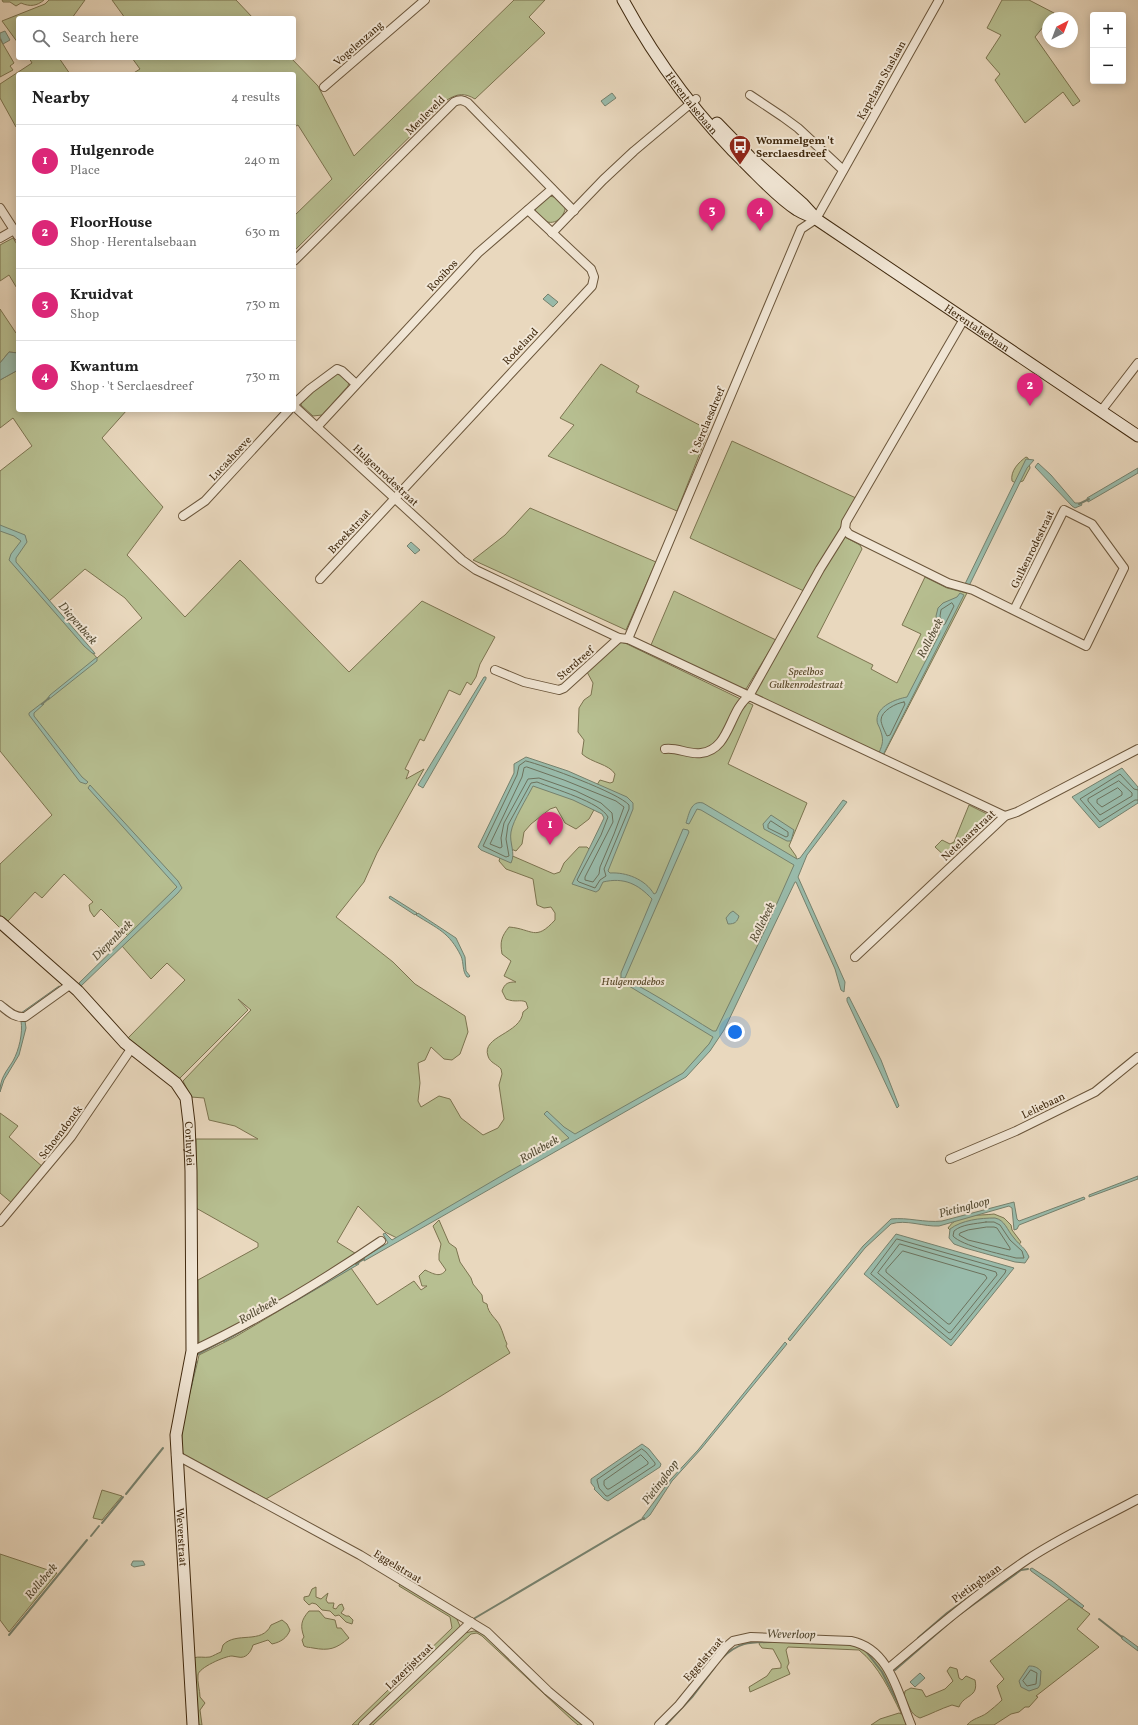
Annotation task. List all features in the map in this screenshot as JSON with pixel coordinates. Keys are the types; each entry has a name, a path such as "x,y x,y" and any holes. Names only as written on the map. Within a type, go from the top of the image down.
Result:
{"street":[{"name":"Vogelenzang","path":"324,88 425,0"},
{"name":"Herentalsebaan","path":"623,0 648,44 693,101 767,174 816,218 1138,436"},
{"name":"Herentalsebaan","path":"631,0 654,40 693,101"},
{"name":"Kapelaan Staslaan","path":"816,218 939,0"},
{"path":"750,95 793,124 843,170"},
{"name":"Meuleveld","path":"296,259 454,102 458,100 463,100 468,104 493,131 574,211"},
{"path":"552,233 603,180 634,151 693,101"},
{"name":"Rooibos","path":"317,427 478,253 552,189"},
{"path":"0,208 16,233 0,238"},
{"name":"Rodeland","path":"394,498 592,286 594,277 591,269 528,210"},
{"name":"'t Serclaesdreef","path":"624,639 802,229 816,218"},
{"path":"665,749 672,748 691,753 702,753 712,750 722,740 743,701 749,696 820,569 845,528 846,522 964,319"},
{"path":"1101,411 1138,363"},
{"path":"296,403 310,389 337,369 342,371 356,384"},
{"name":"Hulgenrodestraat","path":"296,407 462,561 476,570 624,639"},
{"name":"Lucashoeve","path":"183,516 205,501 287,412"},
{"name":"Broekstraat","path":"320,579 394,498"},
{"name":"Gulkenrodestraat","path":"845,528 850,534 922,571 948,583 972,590 1086,646 1124,568 1092,524 1064,510 1014,610"},
{"path":"624,639 638,644 1005,816"},
{"name":"Sterdreef","path":"495,670 524,682 560,690 624,639"},
{"name":"Netelaarstraat","path":"855,957 1005,816 1017,812 1138,749"},
{"name":"Corluylei","path":"0,922 71,984 131,1049 176,1083 186,1098 188,1108 191,1171 192,1351"},
{"path":"0,1005 12,1015 17,1017 25,1017 71,984"},
{"name":"Schoendonck","path":"0,1222 71,1137 131,1049"},
{"name":"Leliebaan","path":"950,1159 1016,1131 1094,1092 1138,1057"},
{"path":"192,1351 218,1339 318,1282 381,1241"},
{"name":"Weverstraat","path":"192,1351 176,1435 176,1455 193,1725"},
{"name":"Eggelstraat","path":"176,1455 360,1555 471,1622 486,1632 548,1691 589,1725"},
{"name":"Pietingbaan","path":"889,1668 958,1609 1028,1559 1079,1529 1138,1499"},
{"name":"Lazerijstraat","path":"363,1725 471,1622"},
{"name":"Eggelstraat","path":"659,1725 679,1705 726,1647 733,1641 742,1638 851,1641 860,1643 872,1650 889,1668"},
{"path":"889,1668 911,1725"}],"green space":[{"path":"2,0 44,0 39,4 27,5 21,3 16,6 10,2 3,2"},
{"path":"49,0 85,0 73,16 16,16 16,40 2,21 45,4"},
{"path":"112,0 236,0 251,16 124,16"},
{"path":"514,0 545,0 529,17 545,33 475,99 461,95 447,100 296,249 296,214 332,179 298,125 296,126 296,72 135,72 140,69 133,60 293,60 318,86 354,156"},
{"path":"1002,0 1029,0 1052,12 1042,12 1042,28 1035,37 1080,101 1073,106 1063,92 1025,123 995,80 1000,74 986,58 1001,35 987,28"},
{"path":"0,39 14,63 10,66 13,70 0,77"},
{"path":"30,60 60,60 69,72 18,72 32,63"},
{"path":"16,74 16,127 0,98 0,84"},
{"path":"549,196 554,197 565,207 562,216 555,222 546,222 535,210 535,207"},
{"path":"13,238 16,243 16,287 9,275 0,281 0,245"},
{"path":"0,309 16,333 16,353 9,352 0,363"},
{"path":"601,364 639,386 636,392 709,430 677,511 548,456 574,425 560,418"},
{"name":"Hulgenrodebos","path":"16,371 16,412 125,412 102,438 163,507 127,555 185,617 240,560 349,672 422,601 495,637 480,664 476,677 471,685 467,682 460,695 449,690 424,741 420,739 405,769 409,771 406,779 424,769 377,853 364,882 336,917 393,962 415,984 465,1016 468,1032 460,1054 452,1060 444,1059 431,1047 425,1060 418,1063 420,1083 418,1101 421,1107 439,1096 450,1099 461,1118 483,1135 498,1128 504,1119 499,1085 502,1074 501,1069 489,1058 487,1049 495,1039 516,1025 521,1019 523,1012 528,1008 526,1002 506,999 502,991 504,986 507,984 516,982 504,976 511,961 502,954 502,940 509,927 534,932 543,931 555,920 555,913 551,907 544,908 537,905 533,879 506,869 499,861 501,854 508,854 554,874 560,872 564,863 579,847 587,847 591,851 614,841 595,788 600,780 610,783 613,782 615,774 609,768 582,754 584,740 578,732 579,708 584,700 591,695 593,683 587,672 621,642 753,705 728,764 807,803 789,846 796,856 797,863 717,1035 677,1081 399,1239 385,1232 358,1206 337,1242 358,1255 199,1348 198,1280 258,1247 258,1243 196,1208 196,1139 258,1139 235,1126 209,1120 204,1098 191,1097 183,1081 251,1010 238,999 248,1010 179,1079 128,1038 185,980 167,963 151,979 122,946 130,938 101,909 94,917 90,911 89,905 93,902 64,874 42,898 35,892 8,921 0,915 0,864 52,815 0,751 0,471 32,446 13,418 0,428 0,380","holes":["85,569 125,598 142,618 97,658 48,602"]},
{"path":"336,372 349,382 348,386 322,415 313,416 301,405 302,400"},
{"name":"Speelbos Gulkenrodestraat","path":"732,441 856,498 839,534 860,545 862,549 817,637 873,665 871,669 897,683 921,634 902,625 925,577 947,588 967,593 884,754 879,757 749,696 806,592 690,538"},
{"path":"1026,457 1028,458 1030,468 1023,481 1016,483 1012,481 1012,474 1018,464"},
{"path":"530,508 656,562 626,630 473,560 505,535"},
{"path":"674,591 776,640 746,689 742,689 651,645"},
{"path":"543,782 595,808 589,819 576,829 565,823 556,807 550,809 531,824 524,832 522,844 516,851 506,847 503,830 532,784"},
{"path":"969,805 993,817 948,859 935,847 942,840 950,844 954,842"},
{"path":"0,1113 18,1126 9,1137 44,1168 13,1204 0,1193"},
{"path":"994,1214 1004,1218 1011,1225 1012,1230 1021,1242 1018,1246 952,1232 948,1228 957,1220 969,1216"},
{"path":"439,1220 449,1243 456,1248 460,1262 471,1278 473,1284 482,1295 483,1302 487,1304 489,1311 499,1323 507,1344 506,1346 510,1353 441,1396 266,1499 183,1454 182,1434 184,1420 199,1355 235,1337 351,1268 377,1305 414,1281 421,1290 427,1286 422,1286 419,1276 425,1270 439,1275 446,1270 439,1260 441,1244 433,1226"},
{"path":"102,1490 122,1496 102,1520 93,1518"},
{"path":"0,1554 57,1573 9,1632 0,1620"},
{"path":"400,1583 456,1617 460,1626 458,1631 359,1725 352,1725 452,1628 450,1617 399,1586"},
{"path":"316,1587 316,1597 321,1599 328,1593 326,1600 328,1603 334,1603 333,1608 336,1609 342,1604 344,1609 341,1613 349,1616 353,1620 352,1624 346,1622 339,1615 335,1616 330,1611 322,1610 316,1604 312,1603 309,1605 304,1600 304,1597 309,1596 312,1589"},
{"path":"1069,1599 1090,1614 1077,1629 1099,1647 1036,1696 1038,1697 1029,1707 1025,1707 1019,1712 1011,1714 994,1725 967,1725 987,1713 1002,1700 997,1686 1004,1679 990,1661"},
{"path":"309,1611 319,1611 325,1618 335,1620 337,1628 341,1628 349,1638 340,1645 328,1649 304,1646 302,1640 304,1637 302,1623 304,1617"},
{"path":"282,1620 287,1624 290,1630 281,1641 272,1644 268,1640 253,1645 246,1656 232,1656 224,1658 212,1663 199,1672 198,1678 200,1697 205,1703 200,1710 202,1725 195,1725 193,1658 211,1657 221,1652 223,1645 228,1641 262,1635 271,1625"},
{"path":"474,1631 483,1633 584,1725 578,1725 572,1720 477,1633 471,1634 373,1725 368,1725 465,1633"},
{"path":"761,1640 842,1643 860,1646 874,1656 888,1675 904,1712 901,1713 878,1671 859,1650 788,1647 786,1650 789,1663 787,1667 790,1674 750,1692 749,1687 767,1676 772,1669 781,1668 781,1664 773,1649 762,1648 759,1644"},
{"path":"950,1667 957,1669 959,1678 962,1680 966,1676 975,1680 976,1686 973,1693 961,1703 959,1707 952,1705 920,1718 916,1716 912,1712 904,1697 905,1691 911,1688 922,1690 926,1697 945,1689 953,1681 947,1671"},
{"path":"899,1713 904,1715 909,1725 871,1725 880,1719"}],"water":[{"path":"5,31 10,40 3,44 0,33"},
{"path":"612,93 616,98 605,106 601,101"},
{"path":"548,294 558,302 553,307 543,299"},
{"path":"9,352 16,353 16,371 0,380 0,363"},
{"path":"1026,459 1034,460 1027,468 969,586 965,584"},
{"path":"1038,463 1051,475 1075,503 1081,503 1082,505 1075,508 1072,506 1035,467"},
{"path":"1138,468 1138,473 1088,502 1087,498"},
{"path":"0,525 25,535 27,542 16,558 16,562 95,654 84,646 9,560 11,554 21,541 14,536 0,531"},
{"path":"411,542 420,550 415,554 407,546"},
{"path":"960,593 964,595 883,755 879,753 882,739 877,723 878,715 880,711 888,704 898,699 907,697 940,633 936,616 938,608 943,603 957,597"},
{"path":"97,657 97,661 48,700 47,699 50,695"},
{"path":"484,677 486,677 486,679 423,788 418,785"},
{"path":"42,703 44,704 34,713 34,716 82,777 88,782 86,784 80,782 29,715 29,713"},
{"path":"526,757 568,771 627,797 633,803 633,809 608,871 610,873 629,875 640,880 646,884 654,894 656,893 683,829 688,830 689,832 625,978 621,978 621,973 652,899 641,889 624,881 618,880 603,882 599,890 596,892 572,884 604,818 602,814 573,800 533,786 512,827 511,836 513,855 511,863 481,850 478,847 514,773 514,764"},
{"path":"1122,768 1138,787 1138,803 1099,828 1072,797"},
{"path":"90,785 178,881 182,888 81,986 79,983 177,887 88,788"},
{"path":"843,800 847,802 807,855 798,877 845,982 844,992 841,990 835,969 795,882 724,1030 710,1051 686,1077 364,1261 364,1257 388,1243 383,1234 385,1233 392,1240 569,1138 544,1114 547,1111 564,1127 575,1134 683,1073 709,1044 713,1037 624,983 624,981 627,980 660,998 713,1031 716,1031 766,928 794,865 701,810 697,809 689,824 686,823 693,806 703,803 797,859 800,858"},
{"path":"771,815 794,830 791,841 787,841 764,829 763,824"},
{"path":"390,896 417,913 415,915 389,898"},
{"path":"733,911 739,916 734,923 728,924 726,918"},
{"path":"418,913 456,938 465,957 466,971 470,976 469,977 465,975 461,956 452,941 437,928 416,915"},
{"path":"59,986 61,987 24,1013 21,1013"},
{"path":"849,997 881,1060 899,1106 897,1108 847,1001 847,998"},
{"path":"21,1021 25,1021 26,1028 19,1055 4,1080 0,1092 2,1079 13,1061 19,1047"},
{"path":"1138,1176 1138,1179 1089,1197 1089,1195"},
{"path":"1084,1197 1085,1199 1019,1225 1017,1229 1014,1230 1012,1208 1009,1206 939,1226 903,1222 891,1224 865,1248 790,1341 788,1339 863,1246 891,1219 942,1221 1014,1202 1017,1219 1019,1221"},
{"path":"995,1218 1004,1223 1014,1238 1026,1251 1029,1257 1025,1263 1015,1262 965,1248 954,1244 949,1238 950,1229 960,1223 977,1219"},
{"path":"896,1234 1014,1268 951,1346 864,1274"},
{"path":"355,1262 358,1262 359,1264 273,1313"},
{"path":"270,1315 224,1342 223,1340"},
{"path":"785,1342 787,1344 701,1449 672,1481 650,1515 644,1520 642,1518 671,1479 698,1450"},
{"path":"642,1444 649,1449 661,1464 660,1467 608,1501 604,1499 594,1489 595,1488 591,1483 591,1479"},
{"path":"133,1561 143,1561 145,1565 134,1567 131,1565"},
{"path":"1032,1568 1052,1581 1084,1606 1082,1608 1031,1571 1030,1569"},
{"path":"1121,1636 1138,1647 1138,1651 1122,1639"},
{"path":"1029,1666 1035,1667 1041,1671 1040,1685 1038,1688 1029,1691 1021,1687 1019,1681"},
{"path":"920,1673 925,1678 915,1687 910,1682"}],"waterway":[{"name":"Rollebeek","path":"1079,504 1089,499"},
{"name":"Diepenbeek","path":"42,704 49,698"},
{"name":"Rollebeek","path":"356,1264 364,1259"},
{"name":"Rollebeek","path":"198,1354 224,1340"},
{"name":"Rollebeek","path":"191,1387 196,1362"},
{"name":"Rollebeek","path":"126,1494 163,1448"},
{"name":"Rollebeek","path":"102,1523 123,1497"},
{"name":"Pietingloop","path":"475,1618 644,1518"},
{"name":"Rollebeek","path":"91,1536 99,1526"},
{"name":"Rollebeek","path":"9,1635 87,1540"},
{"name":"Weverloop","path":"895,1670 956,1617 1021,1570 1028,1569"},
{"path":"918,1638 947,1613 987,1584"},
{"name":"Weverloop","path":"1099,1619 1122,1637"},
{"name":"Weverloop","path":"721,1659 738,1646 756,1642 771,1642"},
{"name":"Weverloop","path":"788,1642 811,1643"},
{"name":"Weverloop","path":"865,1650 882,1672 902,1711"},
{"name":"Weverloop","path":"666,1725 693,1696 715,1667"}],"place":[{"name":"Wommelgem 't Serclaesdreef","path":"740,166"},
{"name":"Kruidvat","path":"712,231"},
{"name":"Kwantum","path":"760,231"},
{"name":"FloorHouse","path":"1030,406"},
{"name":"Hulgenrode","path":"550,845"}]}
